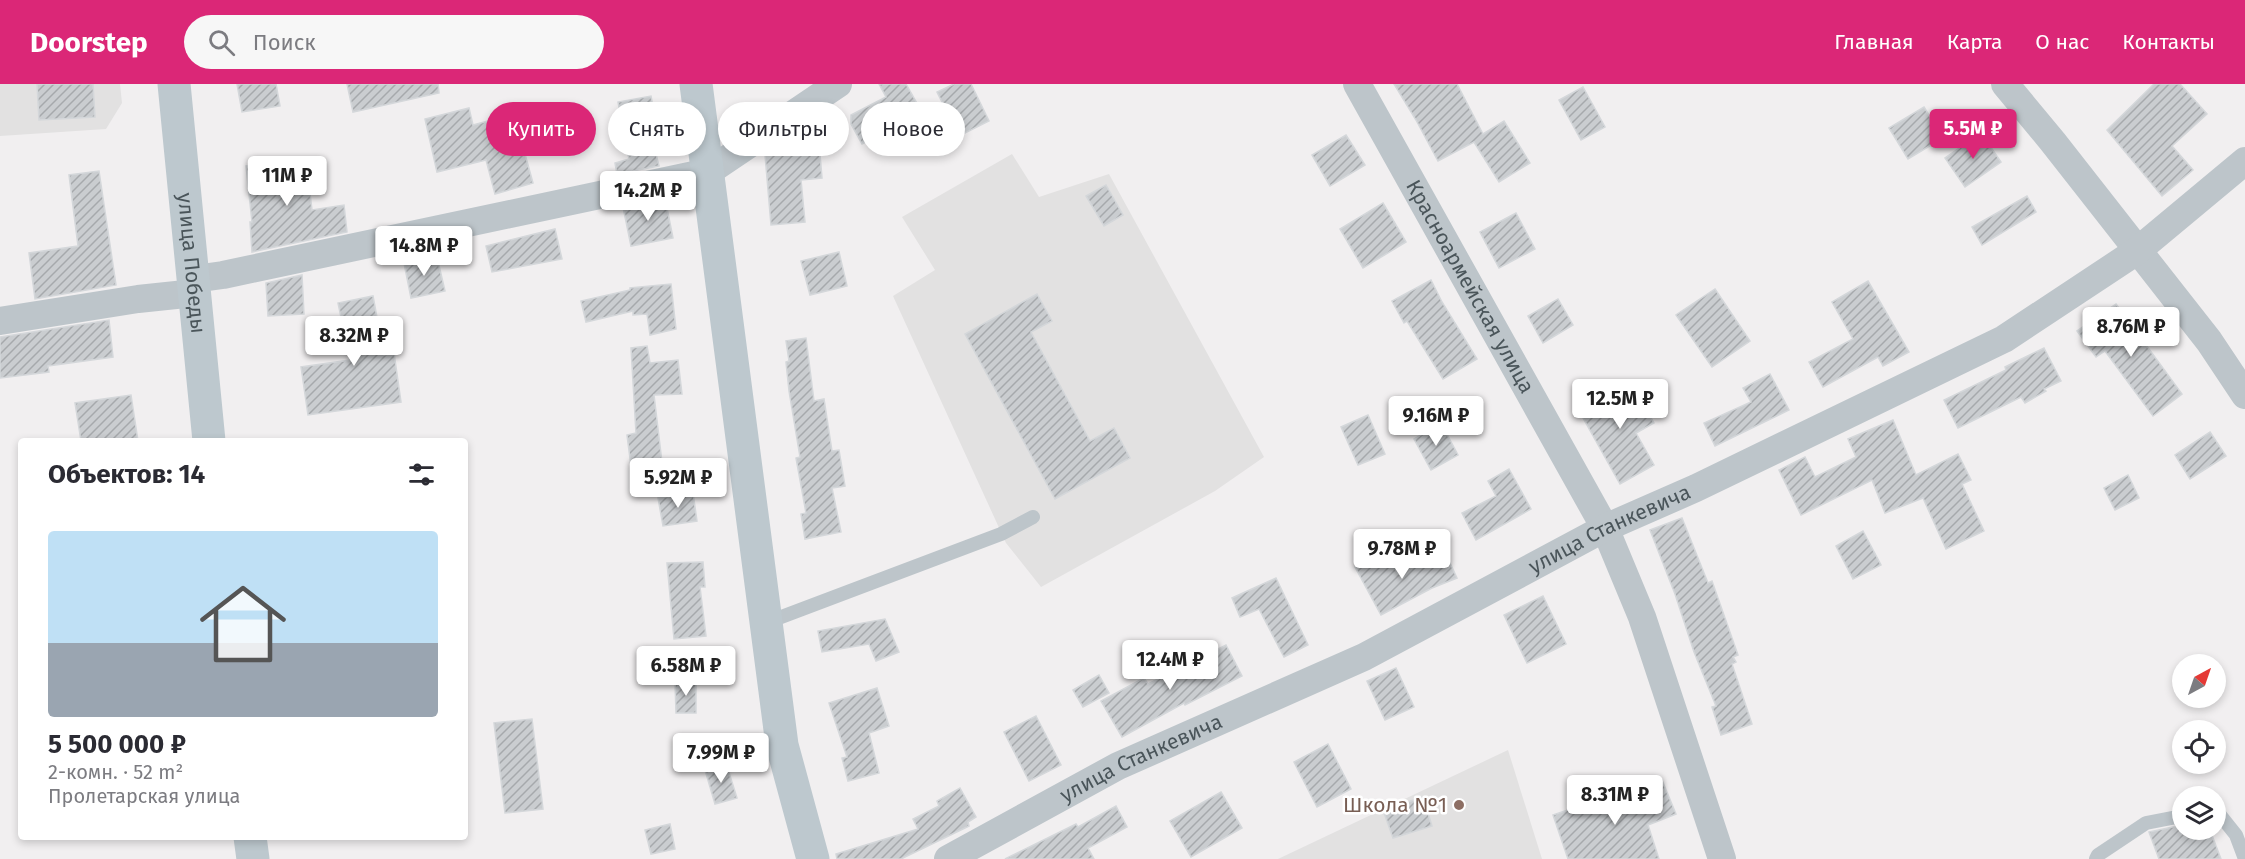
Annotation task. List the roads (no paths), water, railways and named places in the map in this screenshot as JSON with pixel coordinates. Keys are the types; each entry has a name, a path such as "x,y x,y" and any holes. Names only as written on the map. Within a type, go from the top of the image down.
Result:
{"street":[{"name":"улица Победы","path":"174,84 209,438"},
{"path":"696,84 768,622 782,745 813,859"},
{"path":"0,321 138,299 194,286 246,270 708,172 838,84"},
{"name":"Красноармейская улица","path":"1357,84 1605,528 1642,617 1722,859"},
{"path":"2005,84 2209,341 2245,395"},
{"name":"улица Станкевича","path":"948,859 1118,766 1364,657 1605,528 1696,488 2004,339 2137,250 2245,161"},
{"path":"251,840 254,859"}],"lane":[{"path":"768,622 1001,534 1033,517"},
{"path":"2096,859 2098,855 2146,823 2172,818"},
{"path":"2226,823 2236,836 2245,859"}],"place":[{"name":"Школа №1","path":"1459,805"}]}
